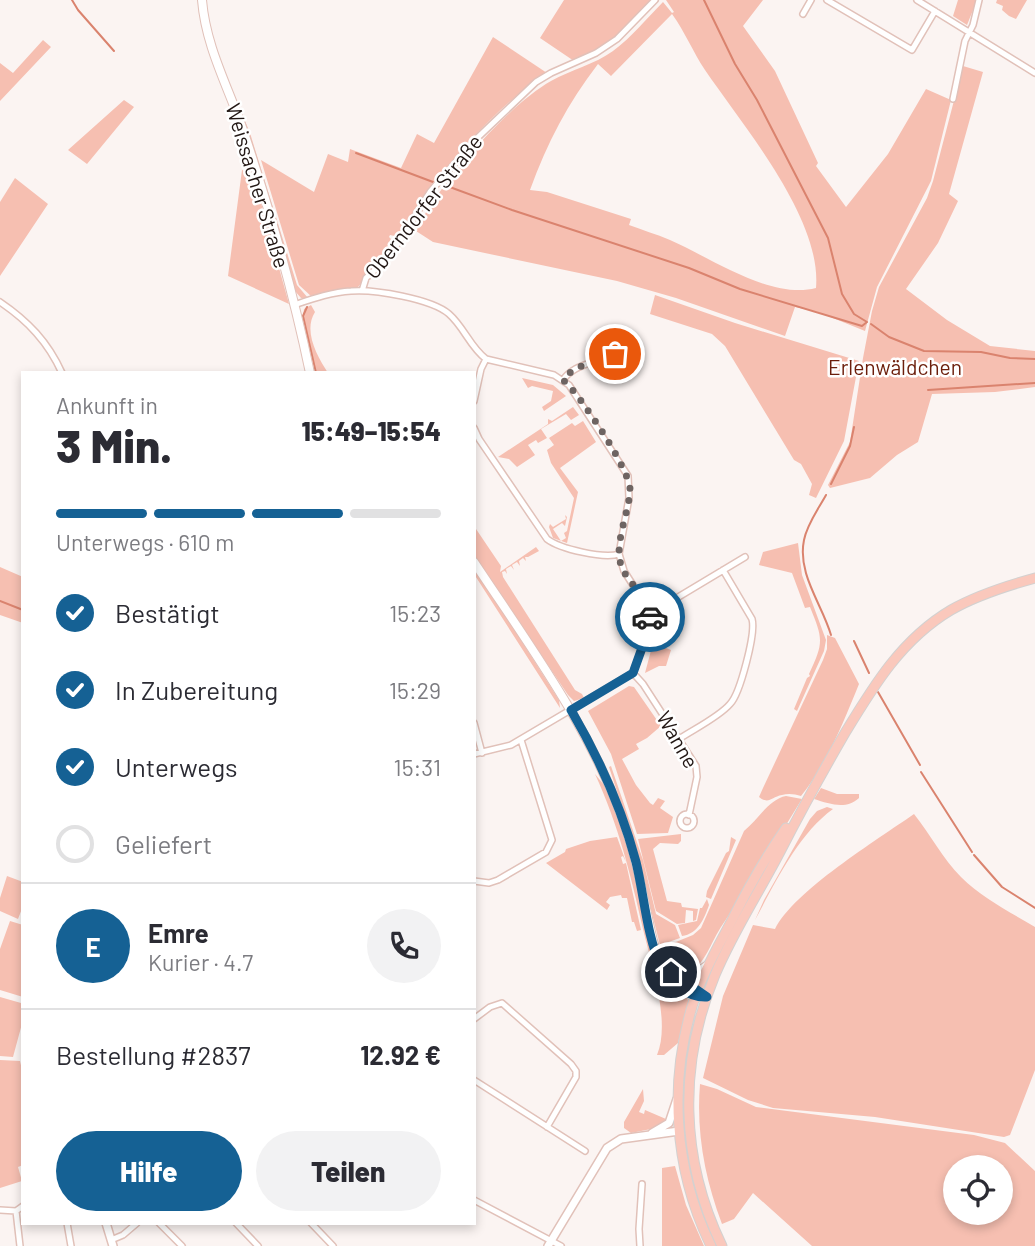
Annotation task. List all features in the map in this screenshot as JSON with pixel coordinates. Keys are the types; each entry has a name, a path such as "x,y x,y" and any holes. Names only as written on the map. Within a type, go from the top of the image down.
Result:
{"main road":[{"name":"Weissacher Straße","path":"202,0 204,22 212,51 245,135 310,371"},
{"path":"476,565 571,710 596,757 623,821 638,870 657,957 662,967 673,982 707,997"},
{"path":"722,1246 698,1187 689,1128 688,1101 693,1058 707,997 729,944 804,804 872,689 907,645 951,610 982,595 1035,578"},
{"path":"711,1246 691,1195 679,1130 677,1099 681,1052 696,994 708,965 750,887 804,804"},
{"path":"657,957 696,994"},
{"path":"678,978 689,978 708,965"},
{"path":"679,1130 689,1128"}],"street":[{"name":"Oberndorfer Straße","path":"362,291 366,278 389,257 440,180 510,104 543,78 596,53 617,39 655,0"},
{"path":"803,14 811,0"},
{"path":"827,0 912,50 935,11"},
{"path":"917,0 1035,73"},
{"path":"953,99 968,32 973,25 979,0"},
{"path":"293,305 340,292 362,291 409,299 443,309 486,359 554,375 563,380 578,396 628,476 629,498 619,554 624,569 650,614 647,634 633,673 521,740 499,750 476,754"},
{"path":"2,303 37,332 50,349 61,371"},
{"path":"563,380 575,368 596,362 613,352"},
{"path":"476,392 486,359"},
{"path":"476,432 547,539 559,546 610,556 619,554"},
{"path":"650,614 745,556"},
{"path":"679,739 731,704 750,644 752,619 723,570"},
{"name":"Wanne","path":"633,673 679,739 696,769 697,777 689,814"},
{"path":"476,730 482,753"},
{"path":"476,881 489,883 498,880 546,852 551,845 552,840 521,740"},
{"path":"476,1018 490,1007 502,1003 576,1071 573,1084 547,1127"},
{"path":"476,1081 585,1151"},
{"path":"648,1135 663,1127 671,1117 677,1099"},
{"path":"663,1127 679,1130"},
{"path":"549,1243 607,1148 621,1139 679,1130"},
{"path":"640,1246 642,1184"},
{"path":"476,1201 549,1243 561,1246"},
{"path":"0,1210 16,1211 21,1207"},
{"path":"16,1211 19,1246"},
{"path":"67,1225 71,1246"},
{"path":"107,1225 112,1243 136,1225"},
{"path":"161,1225 182,1246"},
{"path":"238,1225 258,1246"},
{"path":"313,1225 333,1246"}],"green space":[{"path":"564,0 652,0 612,41 574,61 540,38"},
{"path":"666,0 763,0 743,26 775,71 818,163 816,166 846,207 888,154 926,89 951,100 931,181 877,287 865,331 818,312 795,307 785,336 676,298 617,281 433,242 416,231 439,192 475,148 515,108 551,81 613,51 663,2 674,12","holes":["672,14 705,70 758,145 794,203 807,232 815,261 816,288 798,290 761,283 670,240 629,225 631,219 547,192 530,190 559,124 598,64 611,76"]},
{"path":"958,0 977,0 967,25 953,16"},
{"path":"997,0 1027,0 1016,19 1002,10 1003,6 996,3"},
{"path":"493,37 547,73 503,108 464,148 399,237 390,235 396,244 358,287 312,297 299,285 261,160 314,192 328,154 348,162 350,149 401,168 417,134 434,143"},
{"path":"43,40 51,47 0,101 0,63 13,73"},
{"name":"Erlenwäldchen","path":"963,66 983,72 949,194 958,201 938,243 906,289 947,320 990,346 1035,351 1035,387 995,392 932,394 918,442 897,455 870,478 830,488 828,485 850,442 863,358 879,287 927,198"},
{"path":"230,85 250,133 297,285 308,298 301,298 295,291"},
{"path":"124,100 134,107 87,164 68,150"},
{"path":"242,170 253,174 289,304 228,276"},
{"path":"15,178 48,204 0,276 0,202"},
{"path":"655,295 859,361 844,441 816,498 809,495 812,484 801,464 794,460 725,346 712,334 650,314"},
{"path":"311,305 315,312 310,327 311,335 327,371 316,371 303,317 304,309"},
{"path":"522,378 553,385 566,396 544,411 542,407 551,401 553,391 532,386 528,388"},
{"path":"573,407 579,415 571,420 566,414 541,429 547,438 528,445 535,455 517,467 509,459 498,457 548,424 548,419 552,421"},
{"path":"583,421 596,442 560,468 578,492 567,543 561,541 566,538 564,533 567,531 574,498 551,463 547,450 554,445 549,438 572,423 575,426"},
{"path":"565,515 567,517 565,526 562,523 553,529 561,541 553,538 549,527 550,524 553,527 566,519"},
{"path":"476,529 501,566 500,572 536,547 539,551 525,557 526,561 523,558 519,561 520,566 517,562 512,565 514,570 511,566 506,569 507,574 502,572 503,577 575,690 584,698 574,701 476,558"},
{"path":"798,543 802,575 826,640 824,651 797,711 794,709 810,676 819,647 817,626 810,607 805,608 792,573 759,565 763,552"},
{"path":"0,567 21,576 21,622 0,615"},
{"path":"476,569 559,700 560,708 476,577"},
{"path":"827,635 835,638 859,684 827,757 801,796 787,794 768,800 762,799 759,797 823,660 827,649"},
{"path":"653,643 671,650 666,666 659,666 645,673"},
{"path":"629,686 634,687 661,726 636,744 639,749 622,759 636,785 650,803 653,805 658,798 665,801 660,808 673,817 668,833 637,834 611,754 588,711"},
{"path":"611,766 643,860 656,914 675,925 680,938 660,945 633,840 609,767"},
{"path":"595,774 604,785 618,816 633,862 649,944 655,961 667,981 689,1001 678,1043 664,1055 657,1055 662,1026 655,975 617,831"},
{"path":"821,788 837,794 859,794 859,798 843,805 814,799"},
{"path":"786,796 802,799 703,959 686,976 677,972 667,962 661,948 693,935 701,928 744,831 769,805"},
{"path":"827,807 833,809 798,846 755,920 810,819 817,811"},
{"path":"914,814 948,862 969,885 1035,927 1035,1070 1010,1135 1004,1137 875,1117 773,1108 748,1100 703,1078 723,996 753,925 775,929 785,914 818,883"},
{"path":"681,834 678,844 660,843 653,849 667,901 698,909 696,920 693,921 693,911 686,910 685,923 677,924 656,911 638,839"},
{"path":"617,837 626,862 623,856 621,857 623,864 626,863 641,930 637,931 632,922 627,898 622,898 621,895 610,897 606,902 610,905 607,910 546,863 566,849 590,841"},
{"path":"731,837 736,840 711,899 706,897 707,891 729,851"},
{"path":"7,876 21,881 21,911 18,919 0,911 0,898"},
{"path":"707,899 709,905 700,925 688,935 682,936 678,925 697,921 700,908"},
{"path":"10,921 21,924 21,996 0,990 0,949"},
{"path":"0,997 21,1003 21,1027 13,1057 0,1056"},
{"path":"0,1060 20,1061 21,1166 18,1167 21,1181 0,1188"},
{"path":"700,1084 756,1107 974,1135 1005,1143 1035,1171 1035,1246 812,1246 753,1193 734,1219 722,1224 703,1156 699,1120"},
{"path":"643,1089 644,1101 639,1112 644,1114 645,1110 666,1119 656,1128 631,1133 624,1128 624,1122"},
{"path":"675,1166 686,1205 704,1246 662,1246 662,1168"}],"waterway":[{"path":"72,0 114,51"},
{"path":"704,0 828,238 842,294 854,314 867,322"},
{"path":"356,153 433,182"},
{"path":"447,186 689,268 740,289 862,326 867,322"},
{"path":"307,307 303,316 316,371"},
{"path":"871,324 889,337 924,351 981,352 1010,358 1035,359"},
{"path":"928,390 1035,383"},
{"path":"831,484 850,446 854,427"},
{"path":"826,495 808,528 803,553 807,577 831,635"},
{"path":"0,601 21,609"},
{"path":"854,641 869,673"},
{"path":"878,692 920,765"},
{"path":"921,772 972,852"},
{"path":"974,855 1002,887 1035,908"}],"way so far":[{"path":"615,354 613,352 596,362 575,368 563,380 578,396 628,476 629,498 619,554 621,565 648,606 650,617"}],"route":[{"path":"650,617 633,673 571,710 596,757 623,821 640,880 654,946 662,967 685,992 695,998 707,997 671,972"}]}
